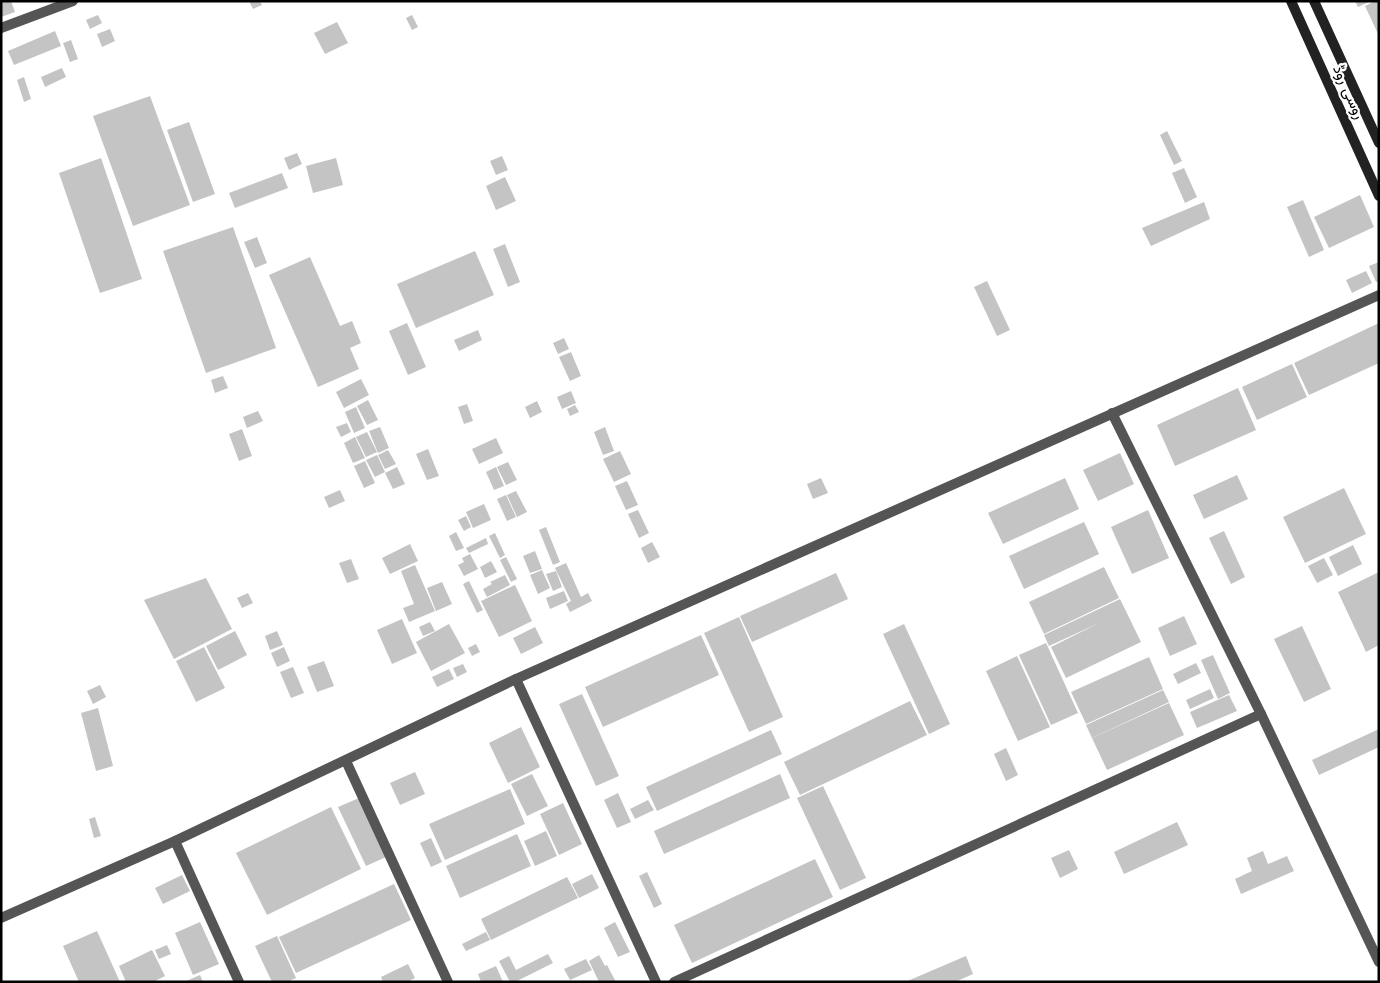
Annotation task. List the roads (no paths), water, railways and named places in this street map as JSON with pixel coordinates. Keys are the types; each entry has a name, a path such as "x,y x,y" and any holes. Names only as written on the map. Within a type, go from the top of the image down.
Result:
{"main road":[{"name":"روسی روڈ","path":"1291,1 1379,196"},
{"name":"روسی روڈ","path":"1314,1 1379,144"}],"street":[{"path":"1,28 73,1"},
{"path":"1,918 175,841 516,679 1379,295"},
{"path":"1112,413 1261,714 1379,962"},
{"path":"516,679 656,982"},
{"path":"674,982 1261,714"},
{"path":"346,761 448,982"},
{"path":"175,841 239,982"}]}
